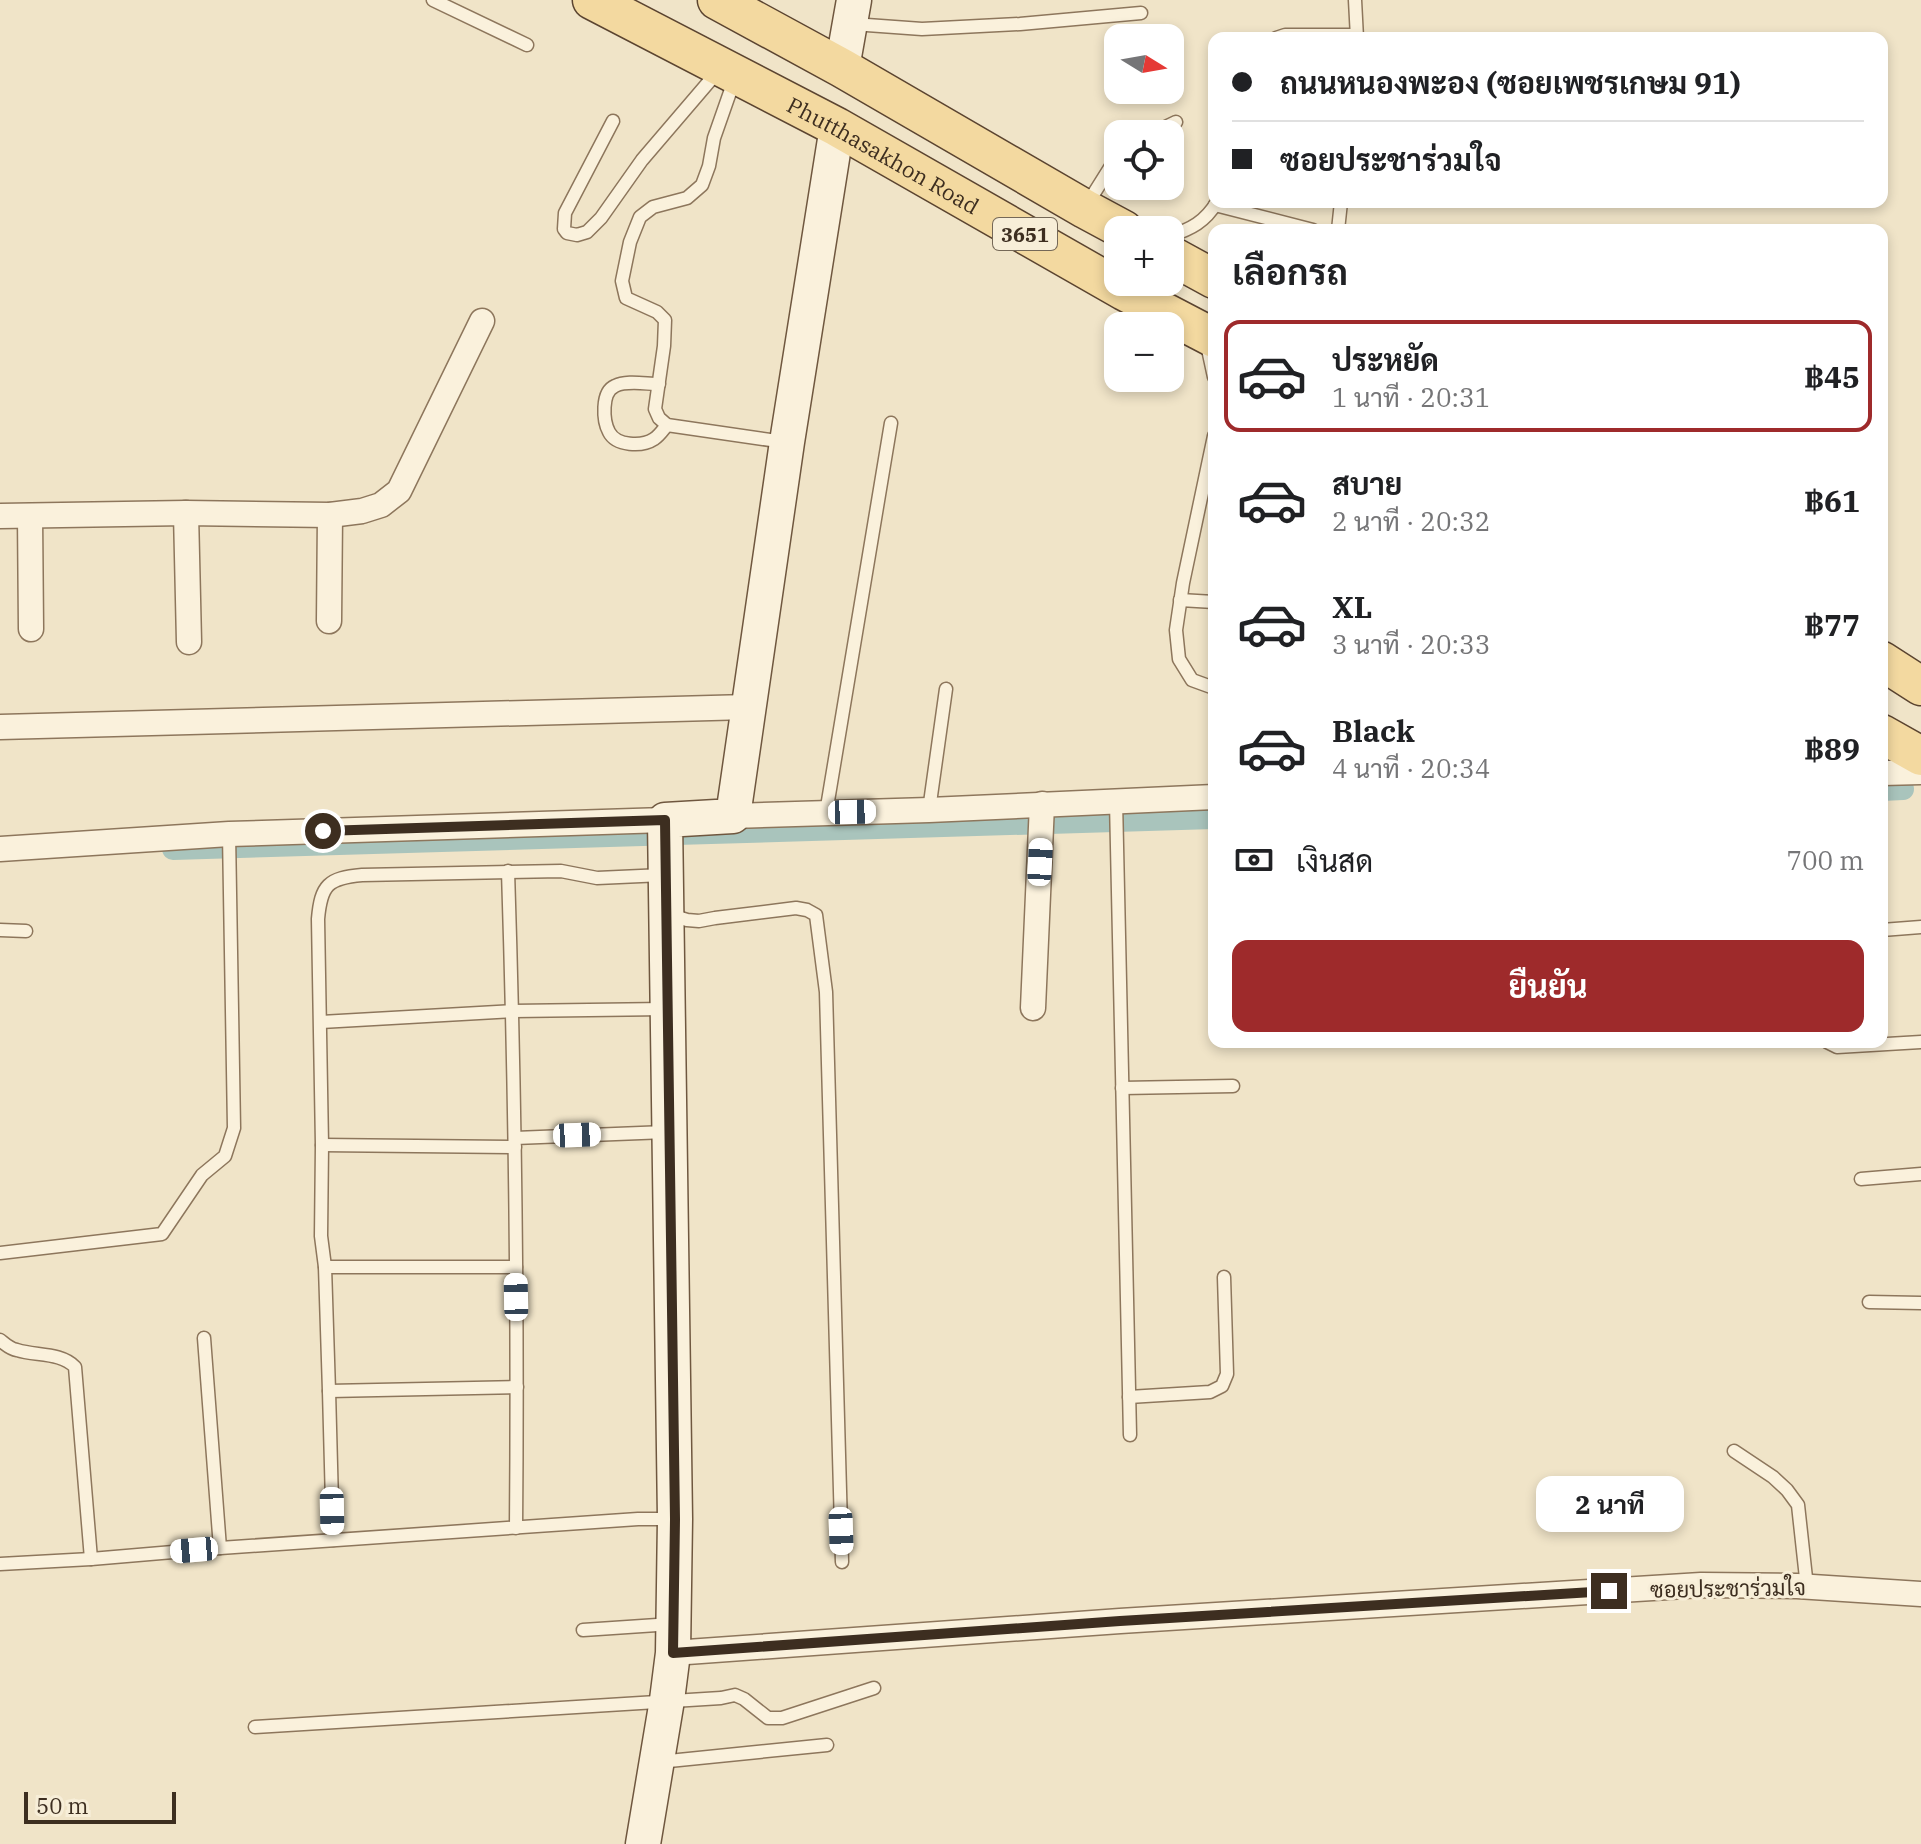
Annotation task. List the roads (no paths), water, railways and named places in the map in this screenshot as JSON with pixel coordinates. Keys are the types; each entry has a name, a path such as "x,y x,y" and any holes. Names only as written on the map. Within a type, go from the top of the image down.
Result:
{"main road":[{"name":"Phutthasakhon Road","path":"592,0 837,127 1208,335"},
{"name":"3651","path":"717,0 842,68 1104,219"},
{"path":"842,68 852,12"},
{"path":"643,1844 667,1700 673,1639 675,1519 665,820 733,816 787,442 837,127"},
{"path":"1184,263 1208,276"},
{"path":"1888,665 1921,686"},
{"path":"1888,737 1921,756"}],"street":[{"path":"0,516 186,513 330,515 381,505 399,491 482,321"},
{"path":"186,513 189,642"},
{"path":"329,621 330,515"},
{"path":"30,516 31,629"},
{"path":"0,727 748,707"},
{"path":"1888,773 1921,772"},
{"path":"733,816 1208,797"},
{"path":"1033,1008 1042,804"},
{"path":"0,849 229,834 665,820"},
{"name":"ซอยประชาร่วมใจ","path":"673,1639 1120,1621 1701,1585 1921,1594"}],"lane":[{"path":"433,0 527,45"},
{"path":"1355,0 1357,32"},
{"path":"852,12 922,29 1141,13"},
{"path":"613,121 565,213 564,229 567,233 577,235 587,232 601,218 642,160 728,71"},
{"path":"728,71 709,166 702,185 687,198 653,207 640,217 630,242 622,281 626,298 657,312 665,320 655,409 659,418 667,425 787,442"},
{"path":"1085,209 1104,178"},
{"path":"1184,231 1205,219 1213,208"},
{"path":"1231,208 1291,224"},
{"path":"659,384 617,384 610,389 605,413 609,433 623,443 645,443 654,439 667,425"},
{"path":"826,813 891,423"},
{"path":"1208,466 1176,630 1179,659 1192,680 1208,686"},
{"path":"1180,600 1208,602"},
{"path":"929,810 946,689"},
{"path":"1116,801 1130,1435"},
{"path":"0,1253 162,1234 202,1175 225,1156 234,1128 229,834"},
{"path":"508,871 515,1142 516,1528"},
{"path":"333,1540 325,1267 321,1236 320,896 329,884 341,877 362,875 561,871 597,878 666,875"},
{"path":"666,914 699,921 796,908 816,915 826,992 842,1562"},
{"path":"1888,930 1921,927"},
{"path":"0,930 26,931"},
{"path":"321,1022 513,1011 668,1009"},
{"path":"1888,1044 1921,1042"},
{"path":"1122,1088 1233,1086"},
{"path":"322,1145 515,1142 669,1132"},
{"path":"1861,1179 1921,1174"},
{"path":"325,1267 516,1267"},
{"path":"1129,1397 1210,1392 1222,1386 1227,1374 1224,1277"},
{"path":"1869,1302 1921,1303"},
{"path":"204,1338 220,1548"},
{"path":"0,1340 14,1350 55,1357 69,1361 75,1367 91,1559"},
{"path":"329,1391 517,1387"},
{"path":"1734,1451 1773,1477 1798,1505 1807,1587"},
{"path":"0,1564 638,1519 675,1519"},
{"path":"583,1630 673,1639"},
{"path":"255,1727 735,1695 768,1718 782,1718 874,1688"},
{"path":"656,1763 827,1745"}],"waterway":[{"path":"1888,790 1903,789"},
{"path":"173,849 1208,818"}]}
